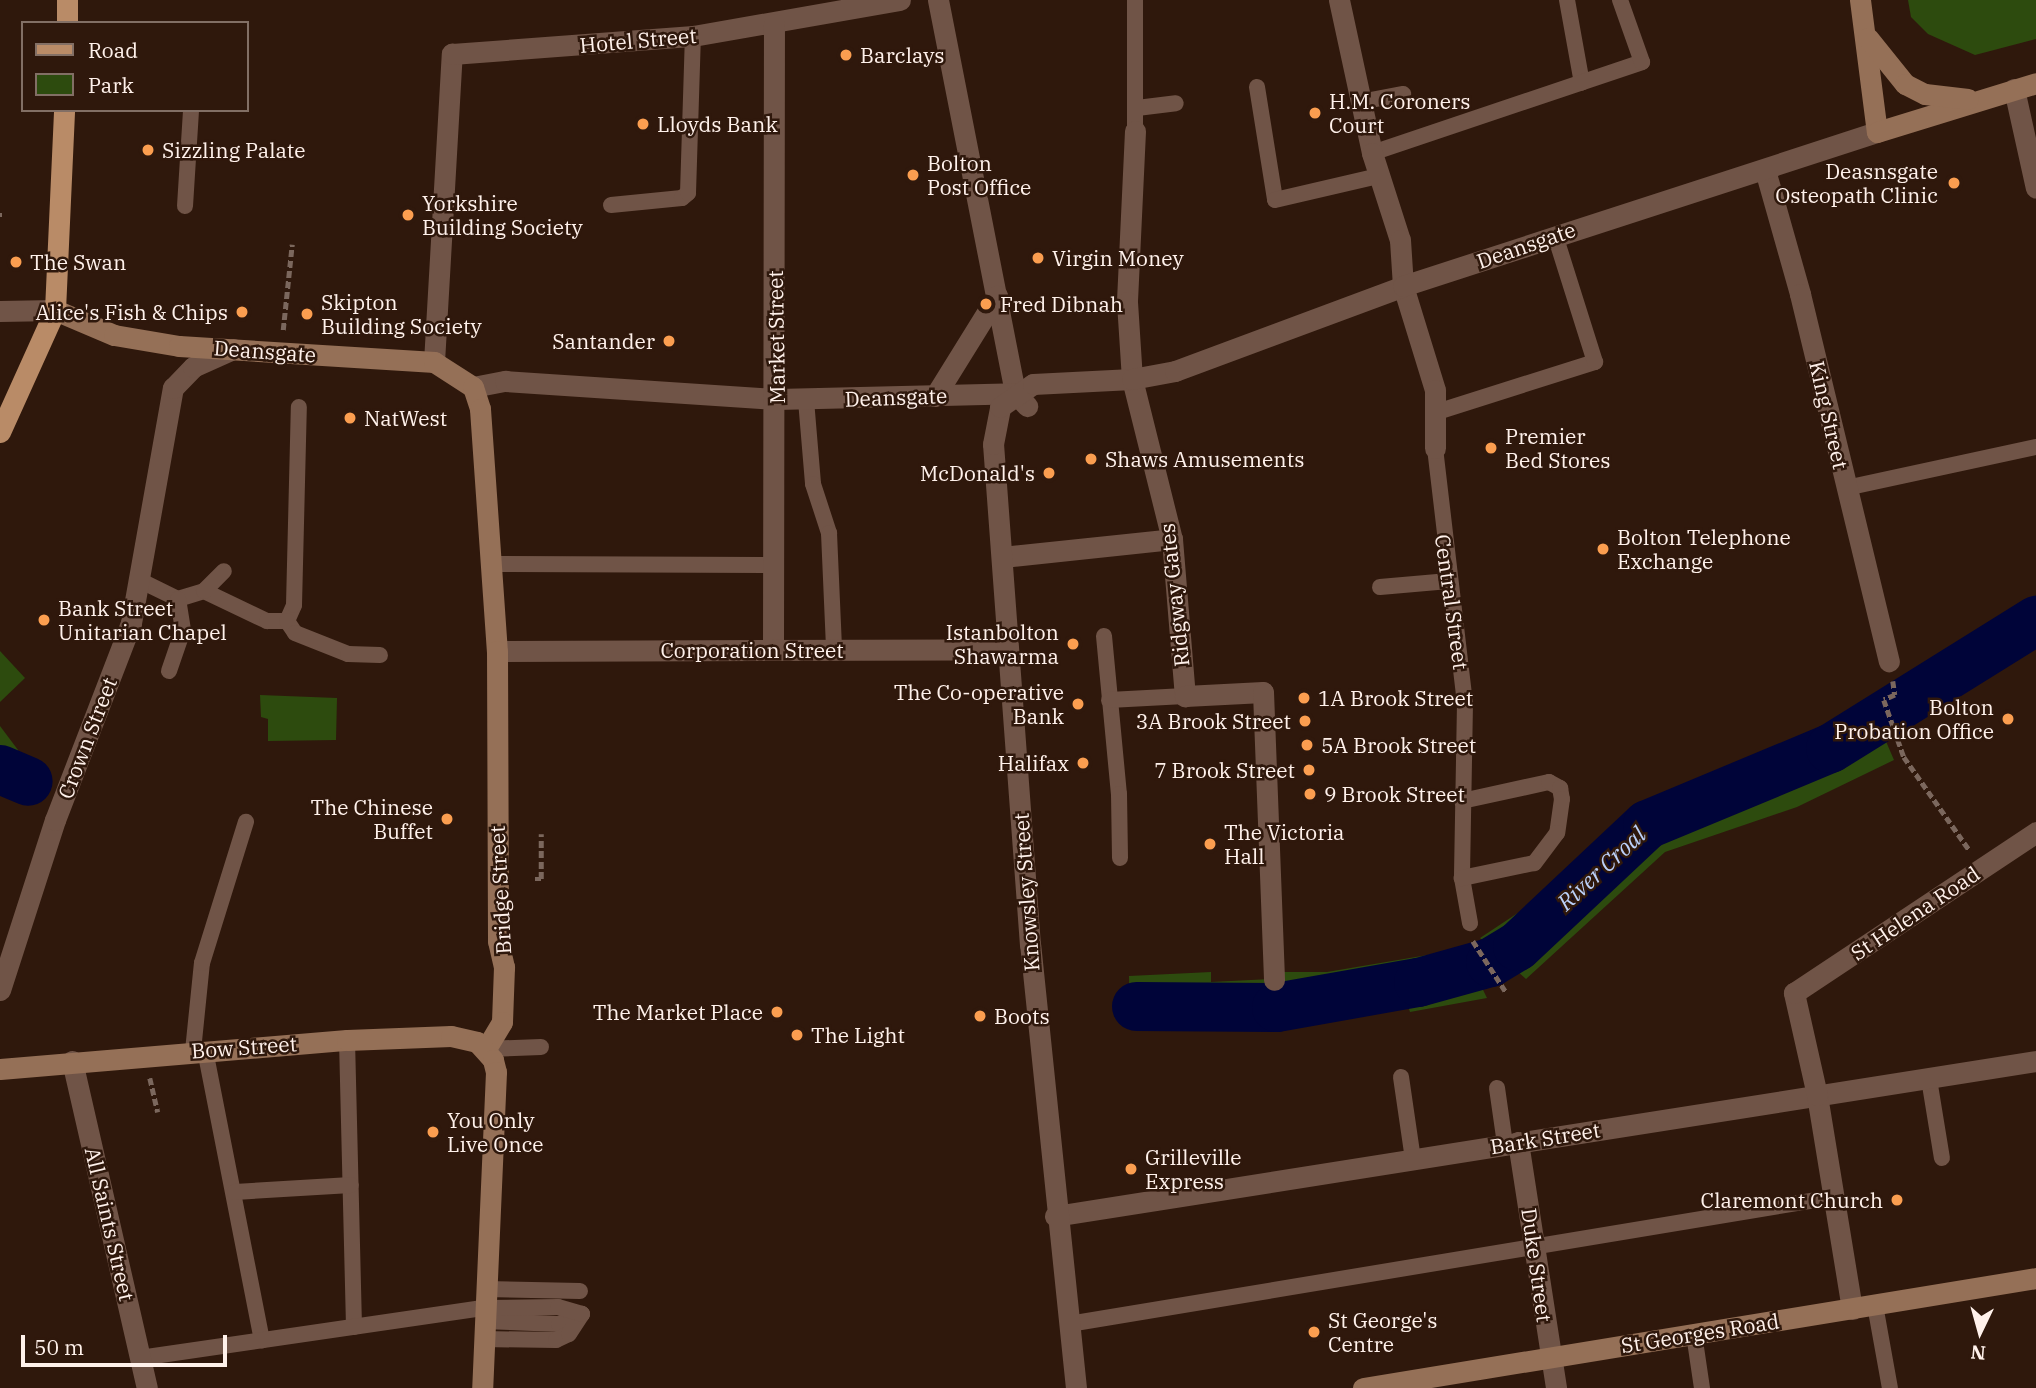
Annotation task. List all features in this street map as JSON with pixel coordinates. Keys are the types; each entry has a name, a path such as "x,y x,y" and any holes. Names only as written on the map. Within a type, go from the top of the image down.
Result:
{"main road":[{"path":"67,0 67,21"},
{"path":"1860,0 1877,132"},
{"path":"1866,33 1905,84 1925,94 1978,100"},
{"name":"Deansgate","path":"1877,132 2036,83"},
{"path":"0,432 55,310 64,112"},
{"name":"Deansgate","path":"55,310 114,335 233,349 434,362 473,387"},
{"name":"Bridge Street","path":"473,387 480,409 497,651 498,941 505,1007 502,1022 486,1049"},
{"name":"Bow Street","path":"0,1069 347,1040 451,1036 486,1049"},
{"path":"482,1388 496,1091 493,1060 486,1049"},
{"name":"St Georges Road","path":"1363,1388 2036,1278"}],"street":[{"name":"Hotel Street","path":"434,362 452,54 693,36 774,24 823,11 900,0"},
{"path":"938,0 1017,399"},
{"name":"Central Street","path":"1339,0 1378,176 1400,240 1404,286 1435,390 1435,448"},
{"name":"Market Street","path":"773,650 777,399 774,24"},
{"path":"2014,89 2036,188"},
{"name":"Ridgway Gates","path":"1135,131 1127,302 1132,379 1172,540 1185,696 1263,692 1275,980"},
{"name":"Deansgate","path":"473,387 505,382 807,400 935,396 1017,399 1042,383 1132,379 1175,371 1318,327 1404,286 1877,132"},
{"name":"King Street","path":"1765,170 1800,294 1891,668"},
{"path":"935,396 997,296"},
{"path":"0,311 55,310"},
{"name":"Crown Street","path":"1,982 55,820 131,623 157,458 173,388 193,367 233,349"},
{"name":"Knowsley Street","path":"1017,399 995,418 993,444 1055,1216 1076,1388"},
{"path":"1002,557 1172,540"},
{"name":"Corporation Street","path":"497,651 962,649"},
{"name":"St Helena Road","path":"1817,1095 1794,993 2036,832"},
{"name":"All Saints Street","path":"72,1061 147,1388"},
{"name":"Bark Street","path":"1055,1216 2036,1061"},
{"path":"1817,1095 1852,1309"},
{"name":"Duke Street","path":"1512,1143 1534,1247 1556,1388"}],"lane":[{"path":"1135,0 1135,131"},
{"path":"1567,0 1582,83"},
{"path":"1373,153 1642,62 1620,0"},
{"path":"611,205 682,198 688,193 693,36"},
{"path":"1257,87 1275,200 1378,176"},
{"path":"1360,102 1403,94"},
{"path":"1137,108 1176,103"},
{"path":"185,206 191,112"},
{"path":"1437,412 1595,362 1555,235"},
{"path":"807,400 813,484 829,533 834,649"},
{"path":"287,621 294,605 299,407"},
{"path":"1846,488 2036,447"},
{"name":"Central Street","path":"1435,448 1448,581 1465,703 1462,878 1469,923"},
{"path":"490,564 776,565"},
{"path":"139,580 178,599 204,591 224,570"},
{"path":"1380,587 1448,581"},
{"path":"204,591 267,621 287,621"},
{"path":"169,671 183,630 178,599"},
{"path":"287,621 295,633 348,654 380,655"},
{"path":"1104,636 1119,794 1120,858"},
{"name":"Corporation Street","path":"962,649 1008,648"},
{"path":"1109,700 1185,696"},
{"path":"1462,801 1554,783 1562,799 1557,833 1534,863 1462,878"},
{"path":"246,822 202,963 199,1051 235,1192 262,1340"},
{"path":"347,1040 354,1327"},
{"path":"486,1049 541,1047"},
{"path":"1401,1077 1413,1159"},
{"path":"1930,1079 1942,1158"},
{"path":"1497,1088 1512,1143"},
{"path":"235,1192 351,1185"},
{"path":"1069,1324 1834,1197"},
{"path":"484,1314 580,1291"},
{"path":"1875,1306 1890,1388"},
{"path":"141,1358 354,1327 484,1314 558,1307 582,1314 569,1334 556,1340 484,1314"},
{"path":"1694,1334 1702,1388"}],"path":[{"path":"281,352 292,244"},
{"path":"1891,668 1895,695 1884,700 1899,744 1982,869"},
{"path":"536,878 541,878 541,834"},
{"path":"1476,949 1506,992"}],"green space":[{"path":"1908,0 2036,0 2036,39 1975,55 1928,34 1911,17"},
{"path":"0,651 25,678 0,702"},
{"path":"260,695 337,698 336,740 268,741 268,719 261,717"},
{"path":"1872,709 1894,760 1797,807 1665,852 1526,979 1480,938 1575,875 1622,818 1647,802 1818,742"},
{"path":"0,726 18,750 8,781 0,778"},
{"path":"1463,949 1487,998 1410,1012 1408,1006 1284,1025 1130,1023 1129,976 1211,972 1211,982 1271,979 1278,972 1327,972"}],"waterway":[{"name":"River Croal","path":"1136,1006 1276,1007 1418,982 1490,962 1517,946 1647,824 1830,748 2036,620"},
{"name":"River Croal","path":"0,769 28,781"}],"place":[{"name":"Barclays","path":"846,55"},
{"name":"H.M. Coroners Court","path":"1315,113"},
{"name":"Lloyds Bank","path":"643,124"},
{"name":"Sizzling Palate","path":"148,150"},
{"name":"Bolton Post Office","path":"913,175"},
{"name":"Deasnsgate Osteopath Clinic","path":"1954,183"},
{"name":"Yorkshire Building Society","path":"408,215"},
{"name":"Virgin Money","path":"1038,258"},
{"name":"The Swan","path":"16,262"},
{"name":"Fred Dibnah","path":"986,304"},
{"name":"Alice's Fish & Chips","path":"242,312"},
{"name":"Skipton Building Society","path":"307,314"},
{"name":"Santander","path":"669,341"},
{"name":"NatWest","path":"350,418"},
{"name":"Premier Bed Stores","path":"1491,448"},
{"name":"Shaws Amusements","path":"1091,459"},
{"name":"McDonald's","path":"1049,473"},
{"name":"Bolton Telephone Exchange","path":"1603,549"},
{"name":"Bank Street Unitarian Chapel","path":"44,620"},
{"name":"Istanbolton Shawarma","path":"1073,644"},
{"name":"1A Brook Street","path":"1304,698"},
{"name":"The Co-operative Bank","path":"1078,704"},
{"name":"Bolton Probation Office","path":"2008,719"},
{"name":"3A Brook Street","path":"1305,721"},
{"name":"5A Brook Street","path":"1307,745"},
{"name":"Halifax","path":"1083,763"},
{"name":"7 Brook Street","path":"1309,770"},
{"name":"9 Brook Street","path":"1310,794"},
{"name":"The Chinese Buffet","path":"447,819"},
{"name":"The Victoria Hall","path":"1210,844"},
{"name":"The Market Place","path":"777,1012"},
{"name":"Boots","path":"980,1016"},
{"name":"The Light","path":"797,1035"},
{"name":"You Only Live Once","path":"433,1132"},
{"name":"Grilleville Express","path":"1131,1169"},
{"name":"Claremont Church","path":"1897,1200"},
{"name":"St George's Centre","path":"1314,1332"}]}
